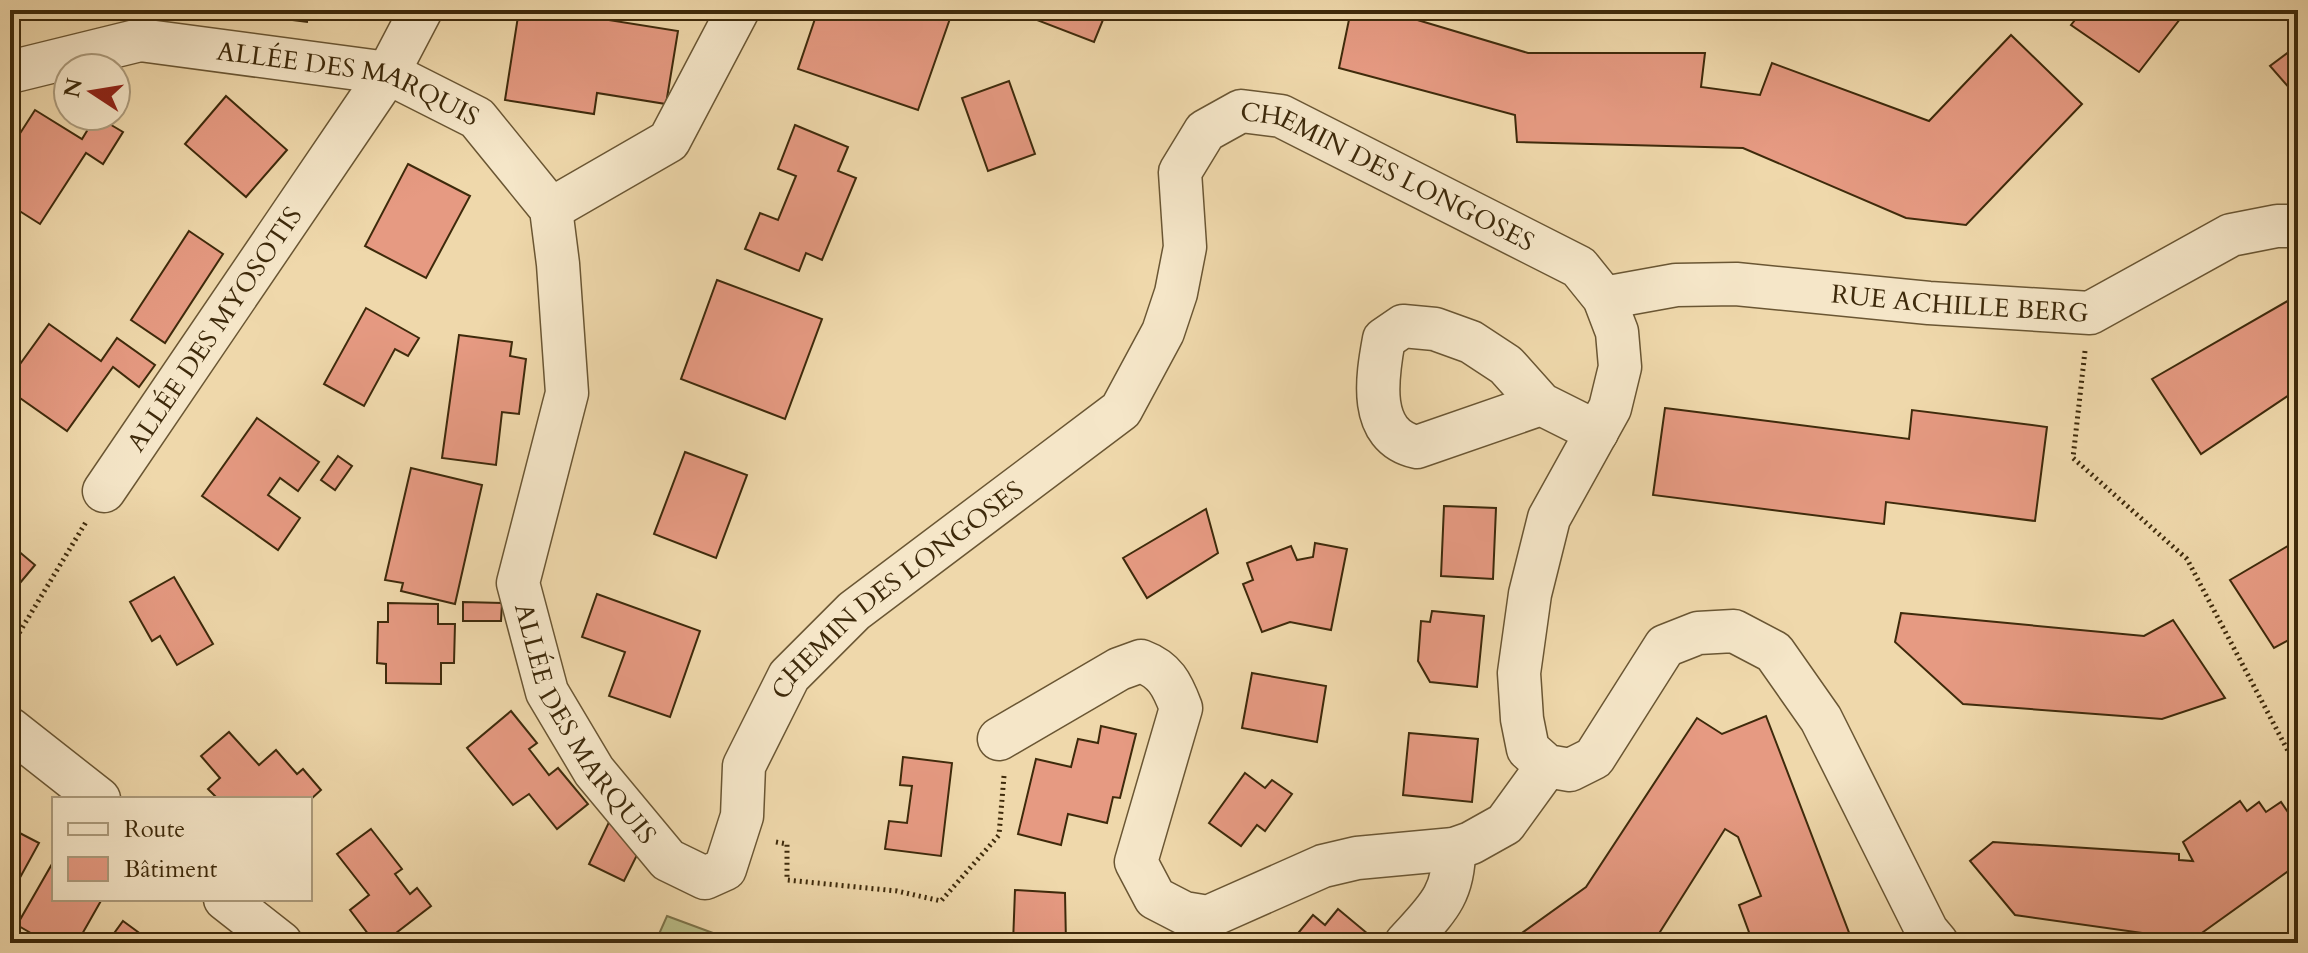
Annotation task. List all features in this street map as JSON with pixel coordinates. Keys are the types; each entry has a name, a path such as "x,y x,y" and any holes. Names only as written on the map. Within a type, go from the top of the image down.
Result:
{"street":[{"name":"ALLÉE DES MYOSOTIS","path":"104,491 388,73 421,10"},
{"path":"551,209 669,141 738,10"},
{"name":"ALLÉE DES MARQUIS","path":"10,72 140,40 388,73 477,118 551,209 567,393 518,583 547,692 594,771 668,860 705,878 725,869"},
{"name":"CHEMIN DES LONGOSES","path":"725,869 742,816 744,766 789,676 854,611 1121,410 1163,332 1176,293 1185,247 1180,172 1205,131 1241,111 1281,116 1579,267 1604,298 1617,332 1620,367 1610,408 1549,518 1530,594 1519,673 1522,719 1528,749 1547,766"},
{"name":"RUE ACHILLE BERG","path":"1604,298 1676,285 1736,284 1929,303 2090,313 2231,235 2298,226"},
{"path":"1541,404 1597,432"},
{"path":"1002,737 1119,669 1141,661 1160,668 1173,686 1181,708 1136,862 1155,898 1184,913 1208,917 1323,866 1357,858 1454,849 1505,824 1547,766 1570,770 1594,758 1665,646 1698,633 1734,631 1774,652 1821,719 1927,931 1937,943"},
{"path":"10,729 96,797"},
{"path":"1406,943 1444,901 1454,878 1454,849"},
{"path":"228,901 281,943"}],"path":[{"path":"2090,313 2073,458 2187,559 2298,770"},
{"path":"10,648 104,491"},
{"path":"769,853 772,841 787,844 787,880 872,887 941,901 999,835 1002,737"}],"green space":[{"path":"667,916 740,943 655,943"}],"building":[{"path":"269,10 308,10 307,22 268,17"},
{"path":"519,10 546,10 678,31 666,104 597,93 594,114 505,100"},
{"path":"668,10 713,10 712,18"},
{"path":"818,10 953,10 918,110 798,69"},
{"path":"1031,10 1107,10 1094,42 1029,17"},
{"path":"1351,10 1384,10 1528,53 1705,53 1701,87 1760,95 1772,63 1929,121 2011,35 2082,104 1966,225 1906,218 1743,148 1517,142 1515,115 1339,68"},
{"path":"2083,10 2187,10 2139,72 2071,25"},
{"path":"2298,45 2298,98 2270,66"},
{"path":"1009,81 1035,154 988,171 962,98"},
{"path":"226,96 287,150 246,197 185,144"},
{"path":"35,110 52,120 52,132 71,132 82,139 86,132 123,132 103,164 86,153 40,224 10,205 10,192 18,179 10,174 10,149"},
{"path":"795,125 848,147 838,171 856,178 822,260 806,253 799,271 745,249 760,213 778,220 796,176 778,169"},
{"path":"408,164 470,196 426,278 365,246"},
{"path":"189,231 223,254 165,343 131,320"},
{"path":"717,280 822,319 785,419 681,379"},
{"path":"2298,295 2298,389 2201,454 2152,379"},
{"path":"366,308 419,338 408,356 395,349 364,406 324,384"},
{"path":"49,324 101,361 117,338 155,365 139,387 113,367 67,431 10,391 10,378"},
{"path":"459,335 512,342 510,356 526,359 519,414 502,412 496,465 442,458"},
{"path":"1665,408 1909,439 1912,410 2047,427 2035,521 1886,502 1884,524 1653,495"},
{"path":"257,418 319,462 298,491 280,478 268,495 300,518 278,550 202,496"},
{"path":"685,452 747,475 716,558 654,534"},
{"path":"338,456 352,466 335,490 321,480"},
{"path":"411,468 482,485 455,604 401,591 403,583 385,580"},
{"path":"1444,506 1496,508 1493,579 1441,576"},
{"path":"1206,509 1218,553 1147,598 1123,558"},
{"path":"2298,540 2298,635 2274,648 2230,580"},
{"path":"1315,543 1347,549 1331,630 1290,622 1262,632 1243,584 1253,580 1247,563 1291,546 1297,560 1313,557"},
{"path":"10,544 35,565 10,595"},
{"path":"174,577 213,644 177,665 160,636 152,641 130,602"},
{"path":"597,594 700,631 670,717 609,696 625,652 582,637"},
{"path":"463,602 502,603 501,621 463,621"},
{"path":"388,603 438,604 438,624 455,624 454,663 441,663 441,684 386,683 386,664 377,663 378,622 388,622"},
{"path":"1432,611 1484,616 1477,687 1430,682 1418,661 1421,621 1430,622"},
{"path":"1901,613 2144,636 2173,620 2225,698 2162,719 1963,704 1895,642"},
{"path":"1252,673 1326,686 1317,742 1242,728"},
{"path":"511,711 537,743 529,749 549,775 558,768 588,804 557,829 529,794 513,805 467,748"},
{"path":"1766,716 1853,943 1753,943 1739,905 1761,896 1738,837 1725,829 1653,943 1508,943 1586,887 1697,718 1722,734"},
{"path":"1101,726 1136,734 1120,798 1113,797 1107,823 1068,814 1061,845 1018,834 1036,759 1071,767 1078,739 1098,743"},
{"path":"229,732 259,765 276,750 297,774 303,769 321,790 312,798 216,797 208,789 220,778 201,756"},
{"path":"1409,733 1478,739 1472,802 1403,795"},
{"path":"903,757 952,763 941,856 885,849 889,821 907,823 912,786 900,785"},
{"path":"1245,773 1265,788 1272,780 1292,794 1265,831 1257,825 1241,846 1209,823"},
{"path":"2240,801 2247,811 2259,802 2266,812 2281,802 2298,827 2298,864 2192,940 2015,915 1970,861 1993,842 2179,854 2179,860 2193,861 2183,842"},
{"path":"610,820 646,837 624,881 589,864"},
{"path":"10,828 39,843 11,894 10,894"},
{"path":"371,829 402,869 395,874 410,894 417,888 431,906 383,943 375,943 350,910 369,895 337,854"},
{"path":"52,864 52,901 101,901 77,943 48,943 17,925"},
{"path":"1015,890 1065,893 1066,943 1013,943"},
{"path":"1338,909 1374,939 1370,943 1290,943 1313,915 1325,925"},
{"path":"123,921 153,943 107,943"}]}
